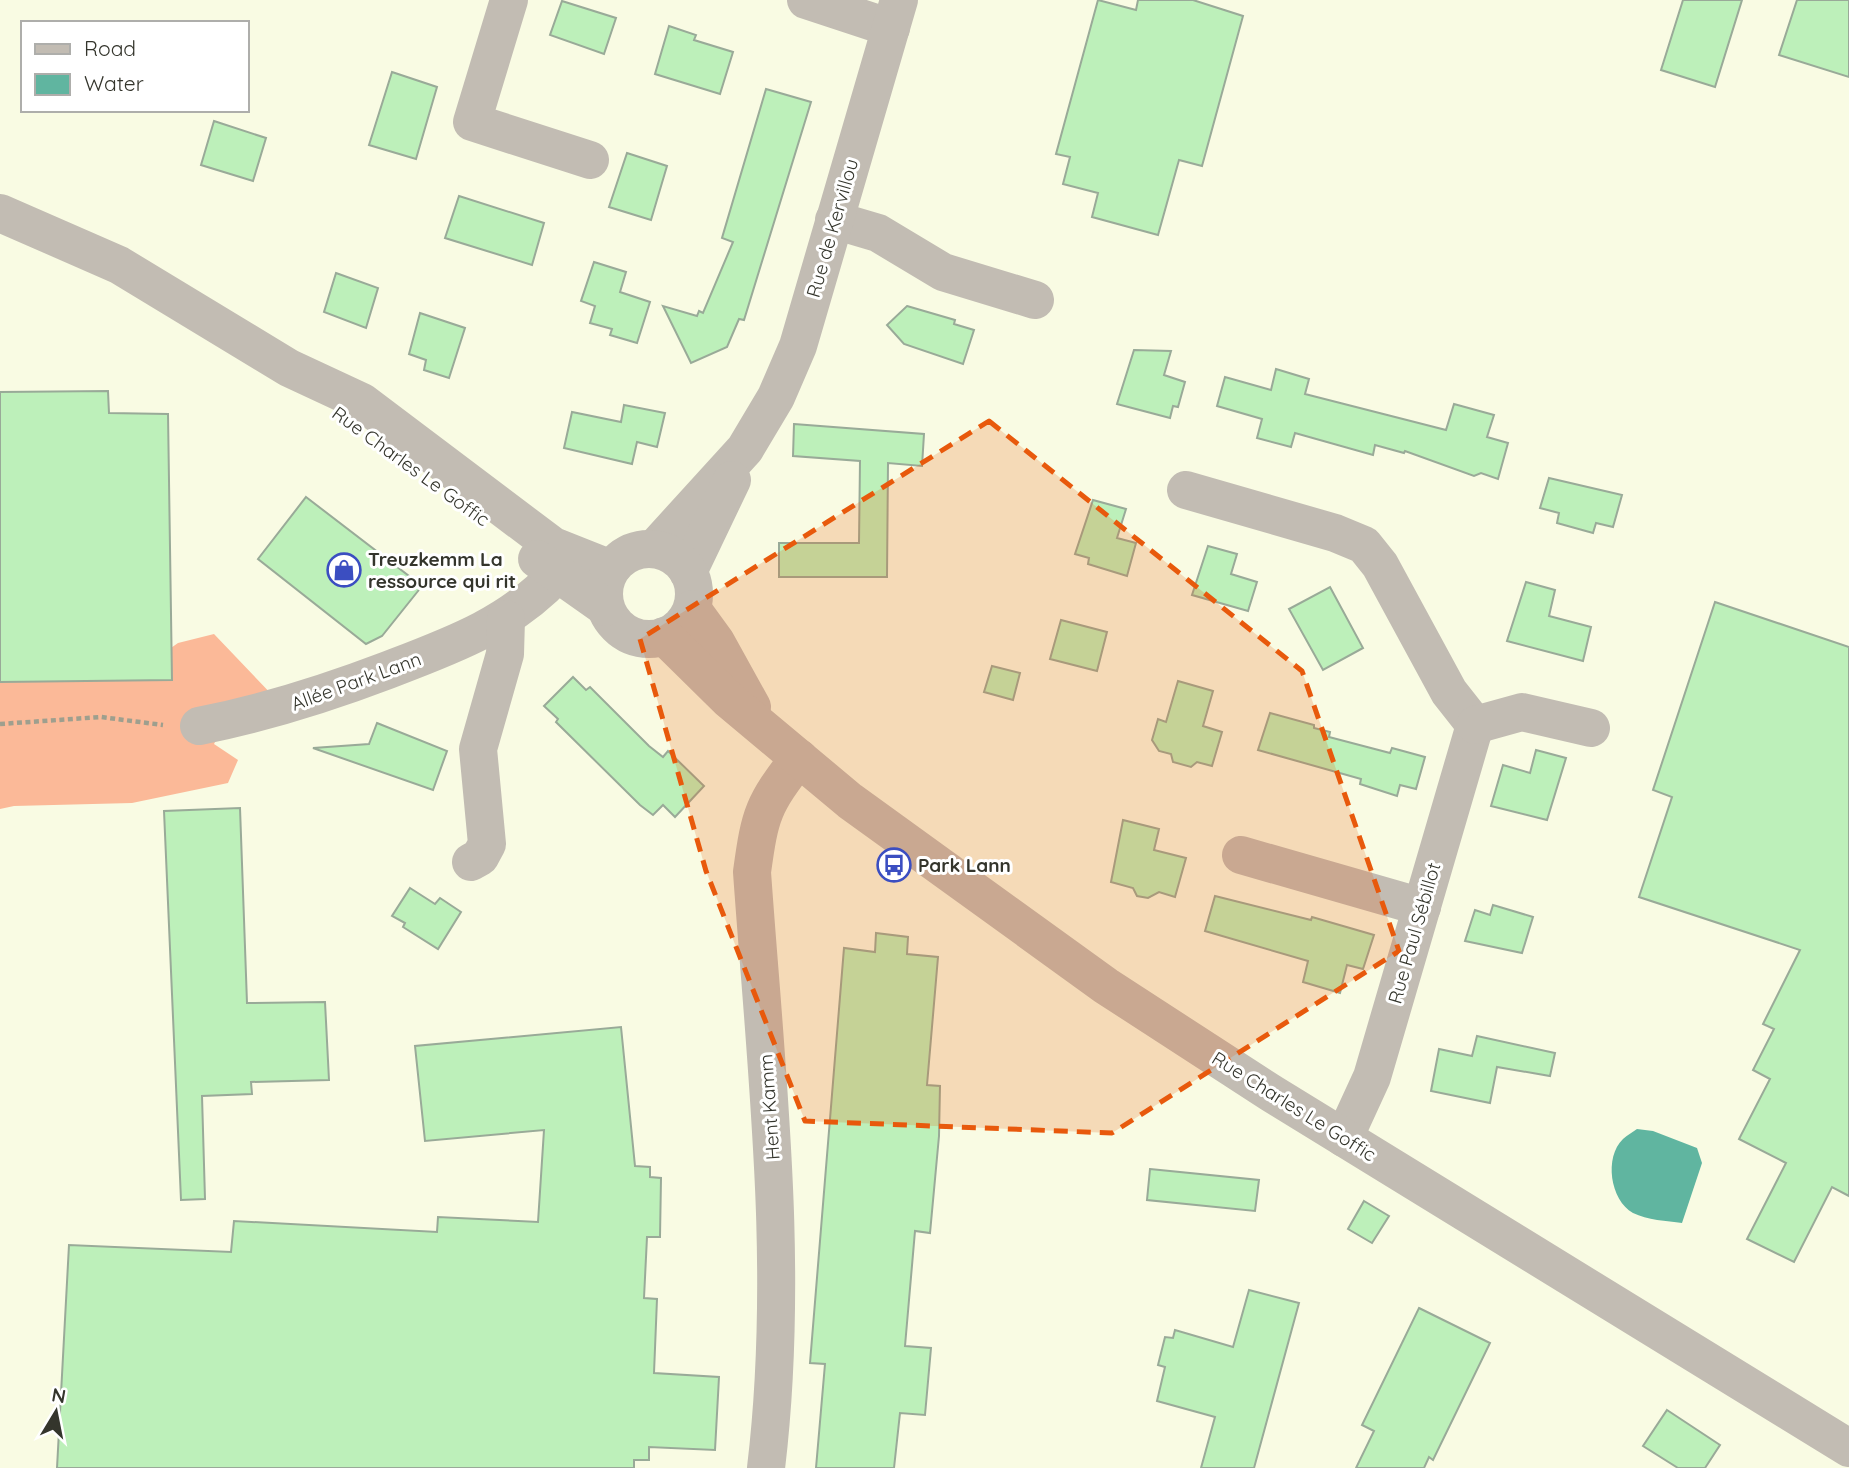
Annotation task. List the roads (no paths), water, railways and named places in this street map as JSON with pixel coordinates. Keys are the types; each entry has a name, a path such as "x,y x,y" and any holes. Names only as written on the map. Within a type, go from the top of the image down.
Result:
{"street":[{"path":"509,0 472,122 590,160"},
{"path":"806,0 895,14"},
{"name":"Rue de Kervillou","path":"690,590 709,534 745,449 780,390 798,346 895,14"},
{"name":"Rue Charles Le Goffic","path":"0,190 27,205 78,245"},
{"name":"Rue Charles Le Goffic","path":"0,213 78,245 151,284 289,368 362,402 553,546 611,569"},
{"path":"834,220 878,233 943,272 1035,300"},
{"name":"Rue Charles Le Goffic","path":"289,368 331,408 605,607"},
{"name":"Rue de Kervillou","path":"654,550 745,449"},
{"path":"1186,490 1335,533 1364,545 1380,565 1449,692 1475,724 1522,712 1591,727"},
{"path":"654,550 670,554 690,590 676,630 664,636 642,638 631,635 613,622 605,607 605,586 611,569 629,553 654,550"},
{"name":"Allée Park Lann","path":"199,726 252,716 325,694 475,636 525,606 557,574"},
{"name":"Rue Charles Le Goffic","path":"690,590 764,728"},
{"path":"471,862 480,858 487,844 478,748 505,654 506,619"},
{"name":"Rue Charles Le Goffic","path":"664,636 729,700 891,832 1095,978 1344,1138 1849,1448"},
{"name":"Rue Paul Sébillot","path":"1344,1138 1372,1077 1475,724"},
{"name":"Hent Kamm","path":"766,1468 774,1384 778,1271 752,872 758,827 767,801 799,758"},
{"path":"1241,855 1422,907"}],"water":[{"path":"1637,1129 1653,1131 1697,1148 1702,1163 1682,1223 1633,1213 1619,1198 1612,1178 1613,1156 1623,1139"}],"place":[{"name":"Treuzkemm La ressource qui rit","path":"344,570"},
{"name":"Park Lann","path":"894,865"}]}
